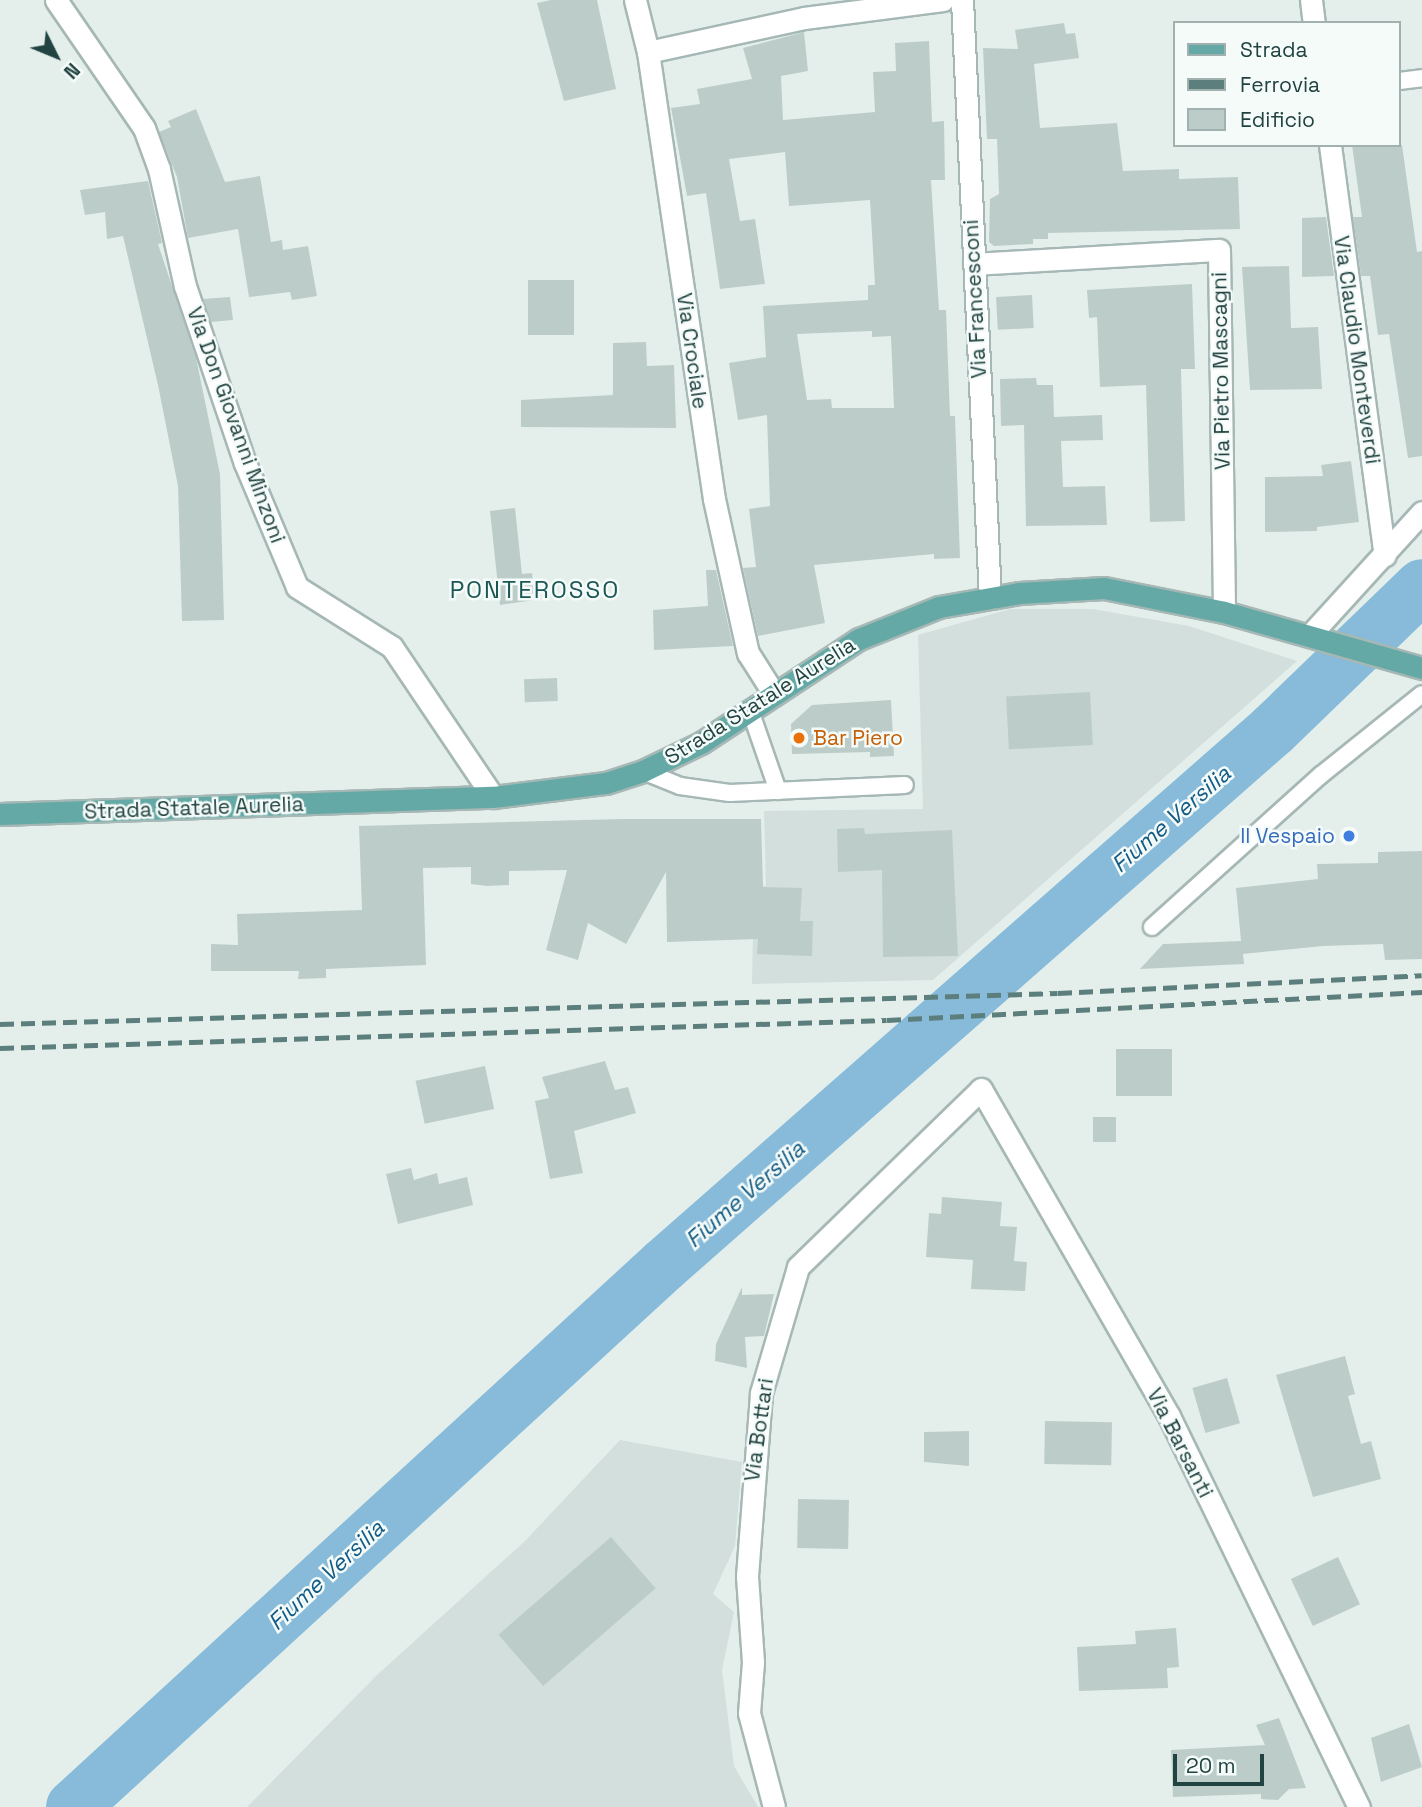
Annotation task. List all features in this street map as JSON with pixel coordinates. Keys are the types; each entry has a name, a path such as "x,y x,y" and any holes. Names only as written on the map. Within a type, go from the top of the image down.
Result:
{"main road":[{"name":"Strada Statale Aurelia","path":"0,814 493,797 606,783 643,771 701,743 859,639 939,607 990,598 1104,587 1224,611 1422,668"}],"street":[{"name":"Via Don Giovanni Minzoni","path":"56,0 144,128 159,169 190,299 245,463 297,587 392,647 493,797"},
{"name":"Via Crociale","path":"635,0 648,52 714,499 748,653 774,694"},
{"path":"648,52 804,18 943,0"},
{"name":"Via Francesconi","path":"962,0 990,598"},
{"path":"1311,0 1314,21"},
{"name":"Via Claudio Monteverdi","path":"1329,147 1385,555"},
{"name":"Via Pietro Mascagni","path":"974,264 1219,250 1224,611"},
{"path":"1318,638 1422,512"},
{"name":"Via Bottari","path":"774,1807 749,1713 752,1662 747,1576 761,1393 798,1267 981,1089"},
{"name":"Via Barsanti","path":"981,1089 1170,1416 1359,1807"}],"lane":[{"path":"1401,81 1422,78"},
{"path":"1152,928 1321,775 1422,694"},
{"path":"750,710 778,791"},
{"path":"643,771 680,786 730,793 905,785"}],"shaded area":[{"path":"1010,609 1093,609 1189,626 1297,661 933,980 752,984 754,887 766,886 764,811 923,809 918,635"},
{"path":"620,1440 742,1462 735,1546 713,1594 734,1612 722,1670 734,1766 758,1807 247,1807 377,1675 525,1541"}],"building":[{"path":"551,0 597,0 616,89 564,101 537,3"},
{"path":"1064,23 1066,34 1075,33 1079,58 1034,64 1040,128 1117,123 1123,171 1179,169 1179,179 1238,177 1240,229 1048,233 1048,239 1033,239 1033,244 994,246 989,242 990,199 999,194 997,139 987,139 983,48 1018,49 1015,30"},
{"path":"804,32 808,71 781,76 783,120 875,112 873,72 896,71 895,43 929,41 932,122 944,121 945,180 931,180 939,310 946,310 950,416 955,416 960,558 934,559 934,554 814,565 825,623 758,636 743,568 756,567 749,509 770,506 767,415 738,420 729,363 766,357 763,306 868,300 868,285 875,285 870,200 789,206 785,152 729,159 740,221 755,219 765,284 720,289 706,193 687,196 671,108 700,104 697,89 752,79 743,48","holes":["872,331 872,337 891,336 894,408 832,408 831,399 807,400 797,334"]},
{"path":"196,109 225,182 260,176 271,242 282,240 283,250 308,246 317,296 292,300 290,292 249,297 238,229 188,238 177,177 159,132 171,127 168,121"},
{"path":"1402,145 1417,252 1422,251 1422,456 1408,458 1389,334 1378,335 1370,276 1361,276 1353,217 1362,217 1352,147"},
{"path":"148,181 162,243 158,244 196,358 220,474 224,620 182,621 178,486 158,385 123,236 107,239 105,212 85,215 80,190"},
{"path":"1326,217 1334,276 1302,277 1302,218"},
{"path":"1289,266 1291,328 1318,327 1322,389 1250,390 1242,267"},
{"path":"528,280 574,280 574,335 528,335"},
{"path":"1192,284 1195,369 1181,369 1185,521 1150,522 1146,385 1100,387 1097,317 1089,318 1087,290"},
{"path":"1032,295 1034,328 998,330 996,297"},
{"path":"230,297 233,320 211,322 203,299"},
{"path":"646,342 647,366 674,365 676,428 521,427 521,400 613,395 613,343"},
{"path":"1036,378 1037,385 1053,385 1054,417 1102,415 1103,440 1061,441 1063,487 1105,486 1107,525 1026,526 1024,425 1001,426 1000,379"},
{"path":"1351,461 1359,522 1317,527 1317,531 1265,532 1265,477 1323,476 1321,465"},
{"path":"515,508 522,574 532,573 535,600 500,605 490,511"},
{"path":"706,570 716,570 733,646 654,650 653,610 708,606"},
{"path":"557,678 558,701 525,702 524,679"},
{"path":"1090,692 1093,745 1009,749 1006,696"},
{"path":"891,700 894,756 870,757 870,752 792,754 791,724 812,705"},
{"path":"621,819 761,819 763,887 802,888 800,921 813,921 812,956 757,954 758,939 667,942 666,872 626,944 588,923 578,960 546,950 567,870 509,871 509,885 487,886 471,884 471,867 423,868 426,965 326,969 326,978 298,979 299,971 211,971 211,944 238,945 237,914 362,910 359,826"},
{"path":"864,828 865,834 952,830 958,956 883,957 882,870 838,872 837,829"},
{"path":"1422,851 1422,959 1385,960 1383,944 1323,946 1243,954 1244,964 1140,969 1163,944 1241,941 1236,888 1318,879 1317,864 1378,863 1378,852"},
{"path":"1116,1049 1172,1049 1172,1096 1116,1096"},
{"path":"605,1061 615,1090 628,1087 636,1113 574,1131 583,1173 550,1179 535,1101 549,1098 542,1077"},
{"path":"485,1066 494,1109 425,1124 416,1081"},
{"path":"1093,1117 1116,1117 1116,1142 1093,1142"},
{"path":"411,1168 414,1180 437,1173 439,1184 467,1177 473,1205 398,1224 386,1174"},
{"path":"942,1197 1002,1202 1000,1226 1017,1227 1014,1261 1027,1262 1025,1291 971,1289 973,1260 926,1257 929,1213 941,1214"},
{"path":"742,1287 742,1295 774,1294 764,1336 745,1337 747,1368 715,1361 716,1344"},
{"path":"1345,1356 1355,1394 1348,1396 1361,1444 1371,1441 1381,1479 1313,1497 1276,1375"},
{"path":"1227,1378 1240,1423 1205,1433 1192,1388"},
{"path":"1045,1421 1112,1422 1111,1465 1044,1464"},
{"path":"969,1431 969,1466 924,1462 924,1432"},
{"path":"798,1499 849,1500 848,1549 797,1548"},
{"path":"611,1537 656,1588 543,1686 499,1635"},
{"path":"1338,1557 1360,1604 1313,1626 1291,1579"},
{"path":"1176,1628 1179,1667 1167,1668 1168,1688 1079,1691 1077,1647 1136,1644 1135,1631"},
{"path":"1279,1718 1306,1788 1289,1789 1278,1800 1261,1799 1261,1794 1173,1797 1171,1750 1265,1745 1256,1725"},
{"path":"1409,1724 1422,1767 1381,1782 1371,1738"}],"waterway":[{"name":"Fiume Versilia","path":"73,1807 664,1265 1273,730 1422,586"}],"railway":[{"path":"0,1024 1058,993 1422,975"},
{"path":"0,1048 887,1020 1422,992"}],"place":[{"name":"Bar Piero","path":"799,738"},
{"name":"Il Vespaio","path":"1349,836"}],"district":[{"name":"PONTEROSSO","path":"535,590"}]}
